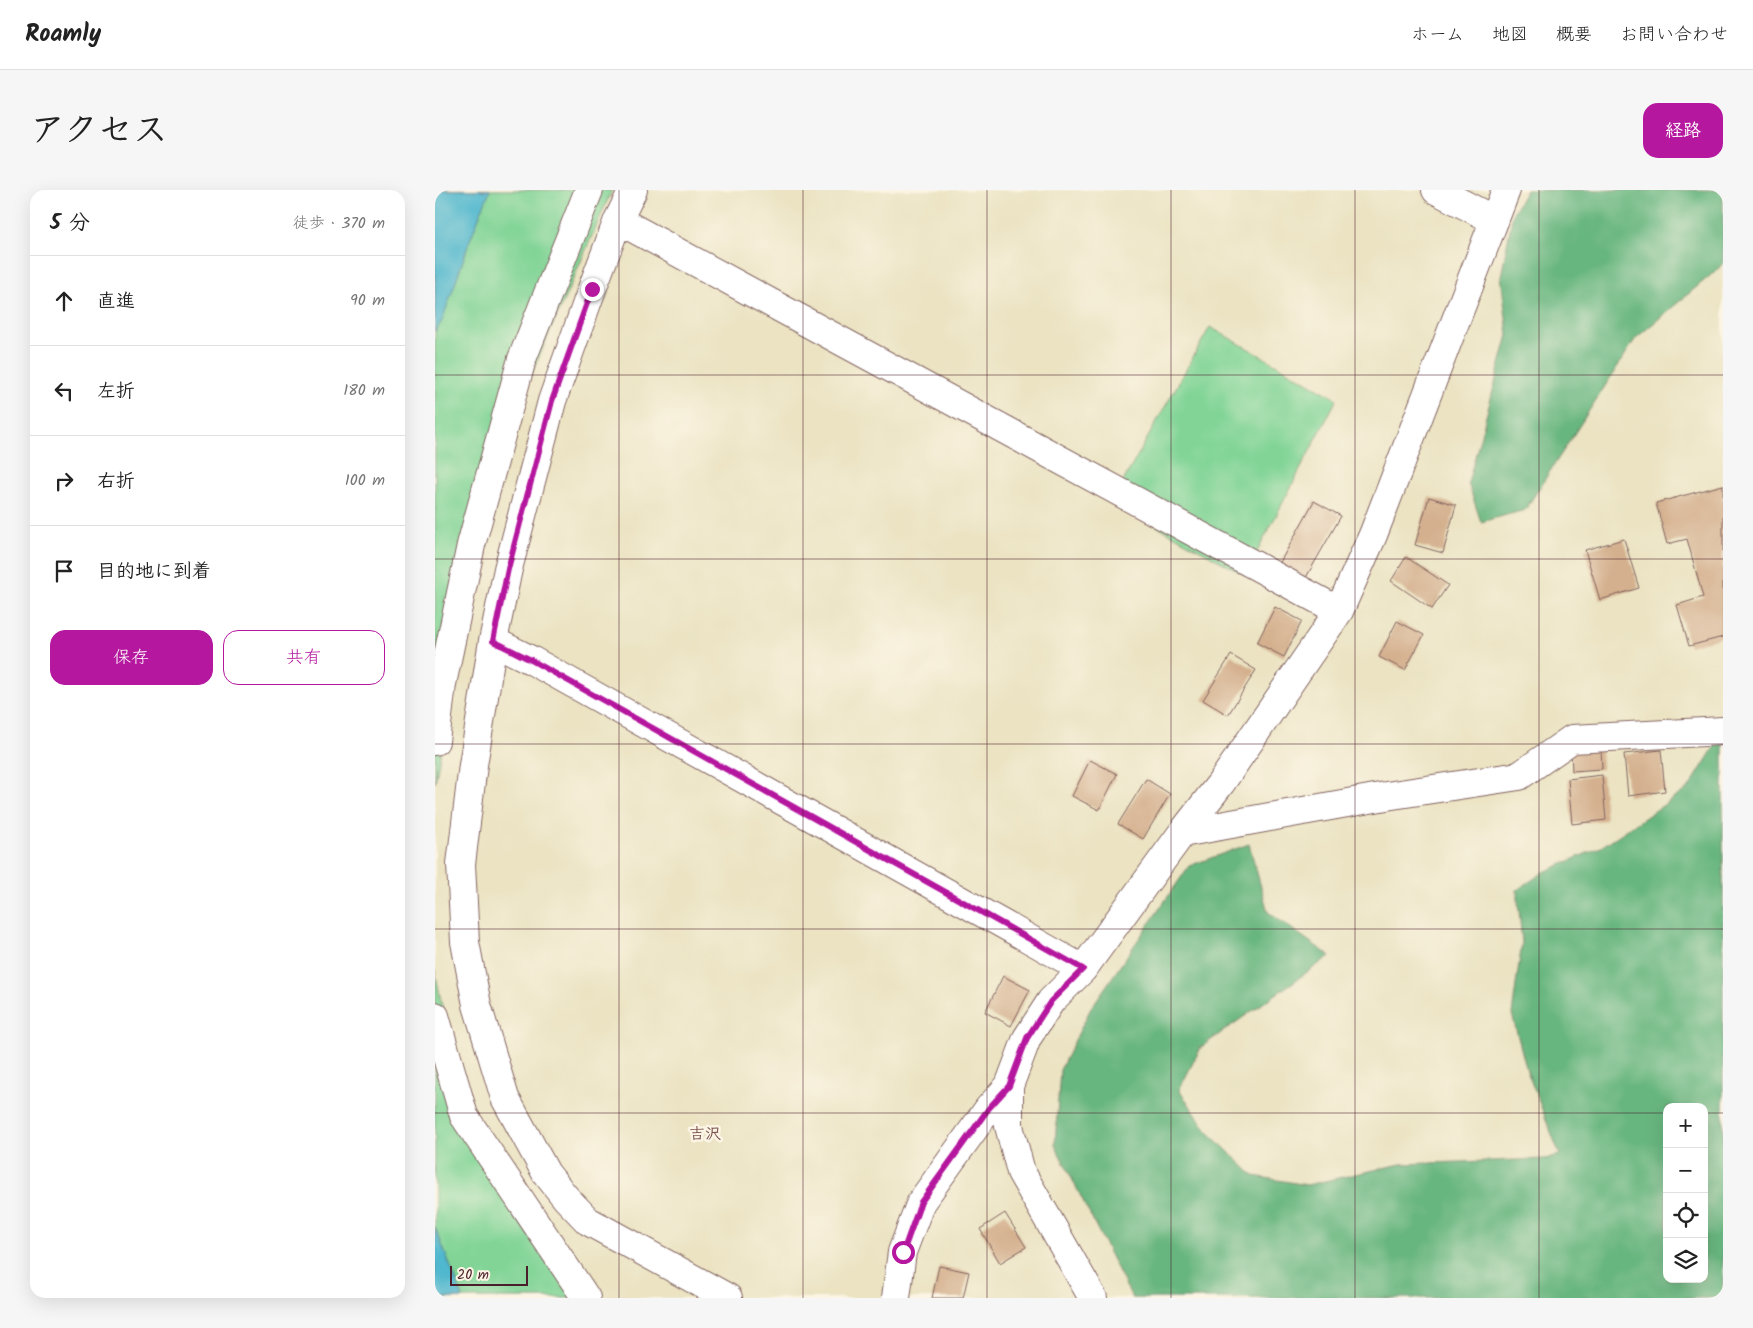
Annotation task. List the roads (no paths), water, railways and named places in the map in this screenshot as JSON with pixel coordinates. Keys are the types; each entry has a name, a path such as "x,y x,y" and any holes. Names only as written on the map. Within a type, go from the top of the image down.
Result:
{"street":[{"path":"435,741 442,684 471,545 522,358 589,190"},
{"path":"633,190 592,289 552,401 508,569 493,641 473,765 461,864 465,942 477,1005 505,1098 547,1173 566,1198 588,1221 729,1298"},
{"path":"1436,190 1494,220"},
{"path":"1093,1298 1021,1172 1009,1126 1009,1086 1027,1038 1051,1001 1083,969 1182,833 1221,783 1339,611 1373,535 1506,190"},
{"path":"619,220 1339,611"},
{"path":"493,641 531,660 1083,969"},
{"path":"1182,833 1376,798 1519,776 1572,739 1723,731"},
{"path":"435,1016 464,1116 585,1298"},
{"path":"896,1298 903,1252 921,1202 989,1108 1009,1086"}],"water":[{"path":"435,190 490,190 470,240 442,321 435,332"},
{"path":"435,1227 463,1298 435,1298"}],"district":[{"name":"吉沢","path":"705,1133"}]}
